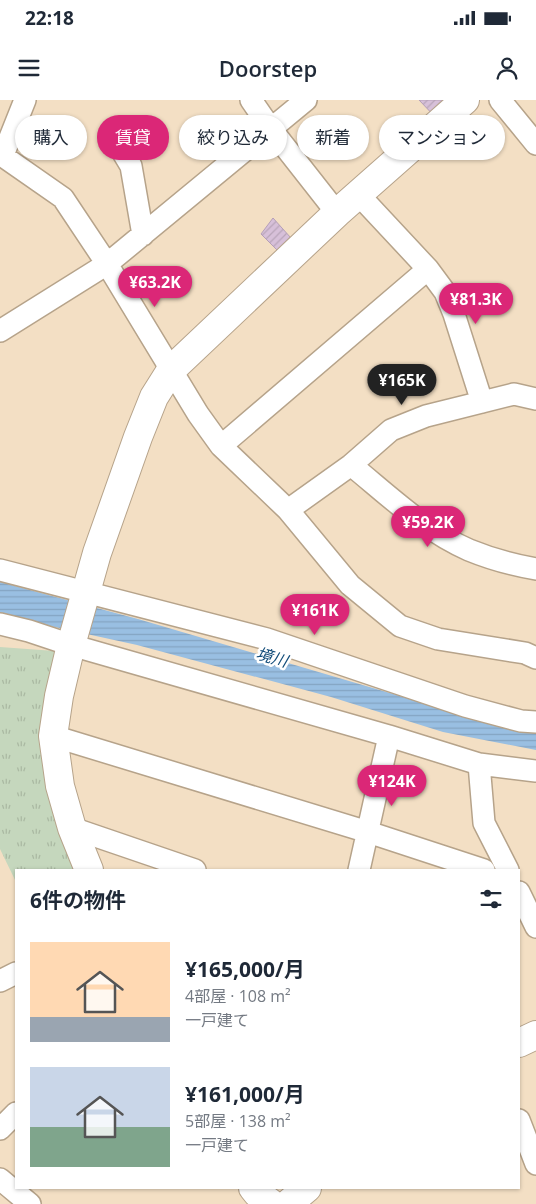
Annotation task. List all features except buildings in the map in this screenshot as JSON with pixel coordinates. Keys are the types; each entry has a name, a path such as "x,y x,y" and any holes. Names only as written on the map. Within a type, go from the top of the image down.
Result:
{"street":[{"path":"25,100 1,154 63,198 108,264 198,414 221,446 288,510 350,585 400,626 438,639 525,653 536,658"},
{"path":"251,100 261,115"},
{"path":"287,116 306,100"},
{"path":"89,869 72,828 60,786 53,736 59,696 97,553 154,397 171,370 337,212 465,100"},
{"path":"500,100 536,144"},
{"path":"287,150 337,212"},
{"path":"127,160 131,166 144,235"},
{"path":"4,321 108,264 235,160"},
{"path":"358,194 428,269 445,292 454,314 482,402"},
{"path":"221,446 428,269"},
{"path":"288,510 351,465 391,430 426,416 514,394 536,399"},
{"path":"351,465 423,524 468,550 506,563 536,569"},
{"path":"0,570 85,596 267,639 465,706 521,721 536,722"},
{"path":"0,624 72,642 479,764 536,771"},
{"path":"53,736 368,832 481,869"},
{"path":"359,869 389,736"},
{"path":"479,764 484,823 507,869"},
{"path":"72,828 191,869"},
{"path":"520,894 536,927"},
{"path":"0,981 15,974"},
{"path":"520,1043 536,1035"},
{"path":"0,1129 15,1114"},
{"path":"520,1123 536,1164"},
{"path":"0,1180 30,1204"},
{"path":"255,1189 272,1204"},
{"path":"288,1204 306,1189"}],"green space":[{"path":"0,647 55,651 44,734 78,869 15,869 15,880 0,849"}],"water":[{"path":"0,582 138,619 468,716 536,728 536,750 443,732 331,697 137,645 0,615"}],"water label":[{"name":"境川","path":"272,657"}]}
